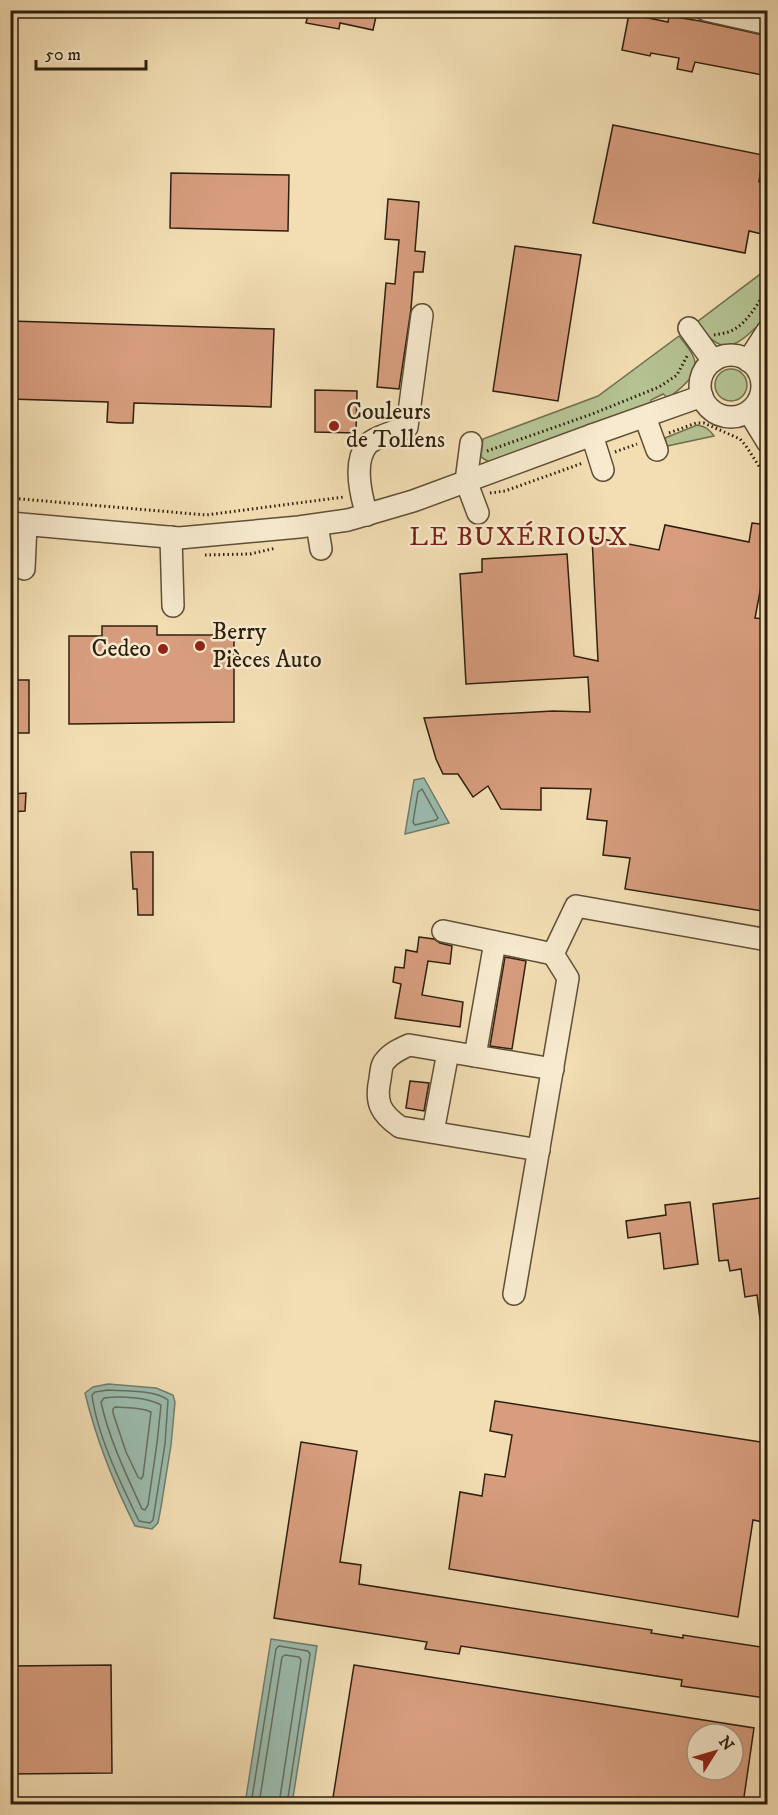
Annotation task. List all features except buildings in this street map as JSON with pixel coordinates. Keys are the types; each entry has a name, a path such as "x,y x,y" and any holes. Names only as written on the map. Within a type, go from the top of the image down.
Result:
{"street":[{"path":"706,10 768,24"},
{"path":"368,515 361,494 360,461 368,444 407,427 422,315"},
{"path":"689,328 713,361"},
{"path":"748,361 768,330"},
{"path":"721,357 740,357 748,361 755,367 762,386 756,405 741,416 722,416 713,411 702,396 700,387 706,368 721,357"},
{"path":"24,569 18,524 171,537 231,534 317,525 368,515 702,396"},
{"path":"749,412 768,443"},
{"path":"645,417 657,450"},
{"path":"592,435 603,470"},
{"path":"471,443 466,481 478,513"},
{"path":"317,525 321,549"},
{"path":"171,537 173,606"},
{"path":"553,954 576,906 768,940"},
{"path":"443,931 553,954 568,978 514,1294"},
{"path":"475,1056 495,942"},
{"path":"539,1150 400,1126 386,1117 378,1101 379,1082 383,1062 396,1051 409,1045 553,1069"},
{"path":"433,1132 448,1052"}],"path":[{"path":"708,338 731,331 738,326 768,286"},
{"path":"740,440 768,480"}],"green space":[{"path":"767,269 768,307 762,322 737,343 723,345 716,343 697,322"},
{"path":"679,336 693,356 695,369 688,380 668,398 663,394 651,400 650,406 492,464 481,457 483,439 598,396"},
{"path":"731,369 742,374 747,385 742,396 731,401 720,396 715,385 720,374"},
{"path":"697,425 707,428 714,436 667,446 665,438"}],"water":[{"path":"424,778 449,823 405,834 414,780"},
{"path":"108,1384 156,1388 173,1395 175,1402 171,1445 158,1523 152,1529 135,1526 113,1478 94,1427 85,1393 93,1387"},
{"path":"271,1639 317,1646 292,1804 245,1804"}],"place":[{"name":"Couleurs de Tollens","path":"334,426"},
{"name":"Berry Pièces Auto","path":"200,646"},
{"name":"Cedeo","path":"163,649"}],"district":[{"name":"LE BUXÉRIOUX","path":"519,537"}]}
